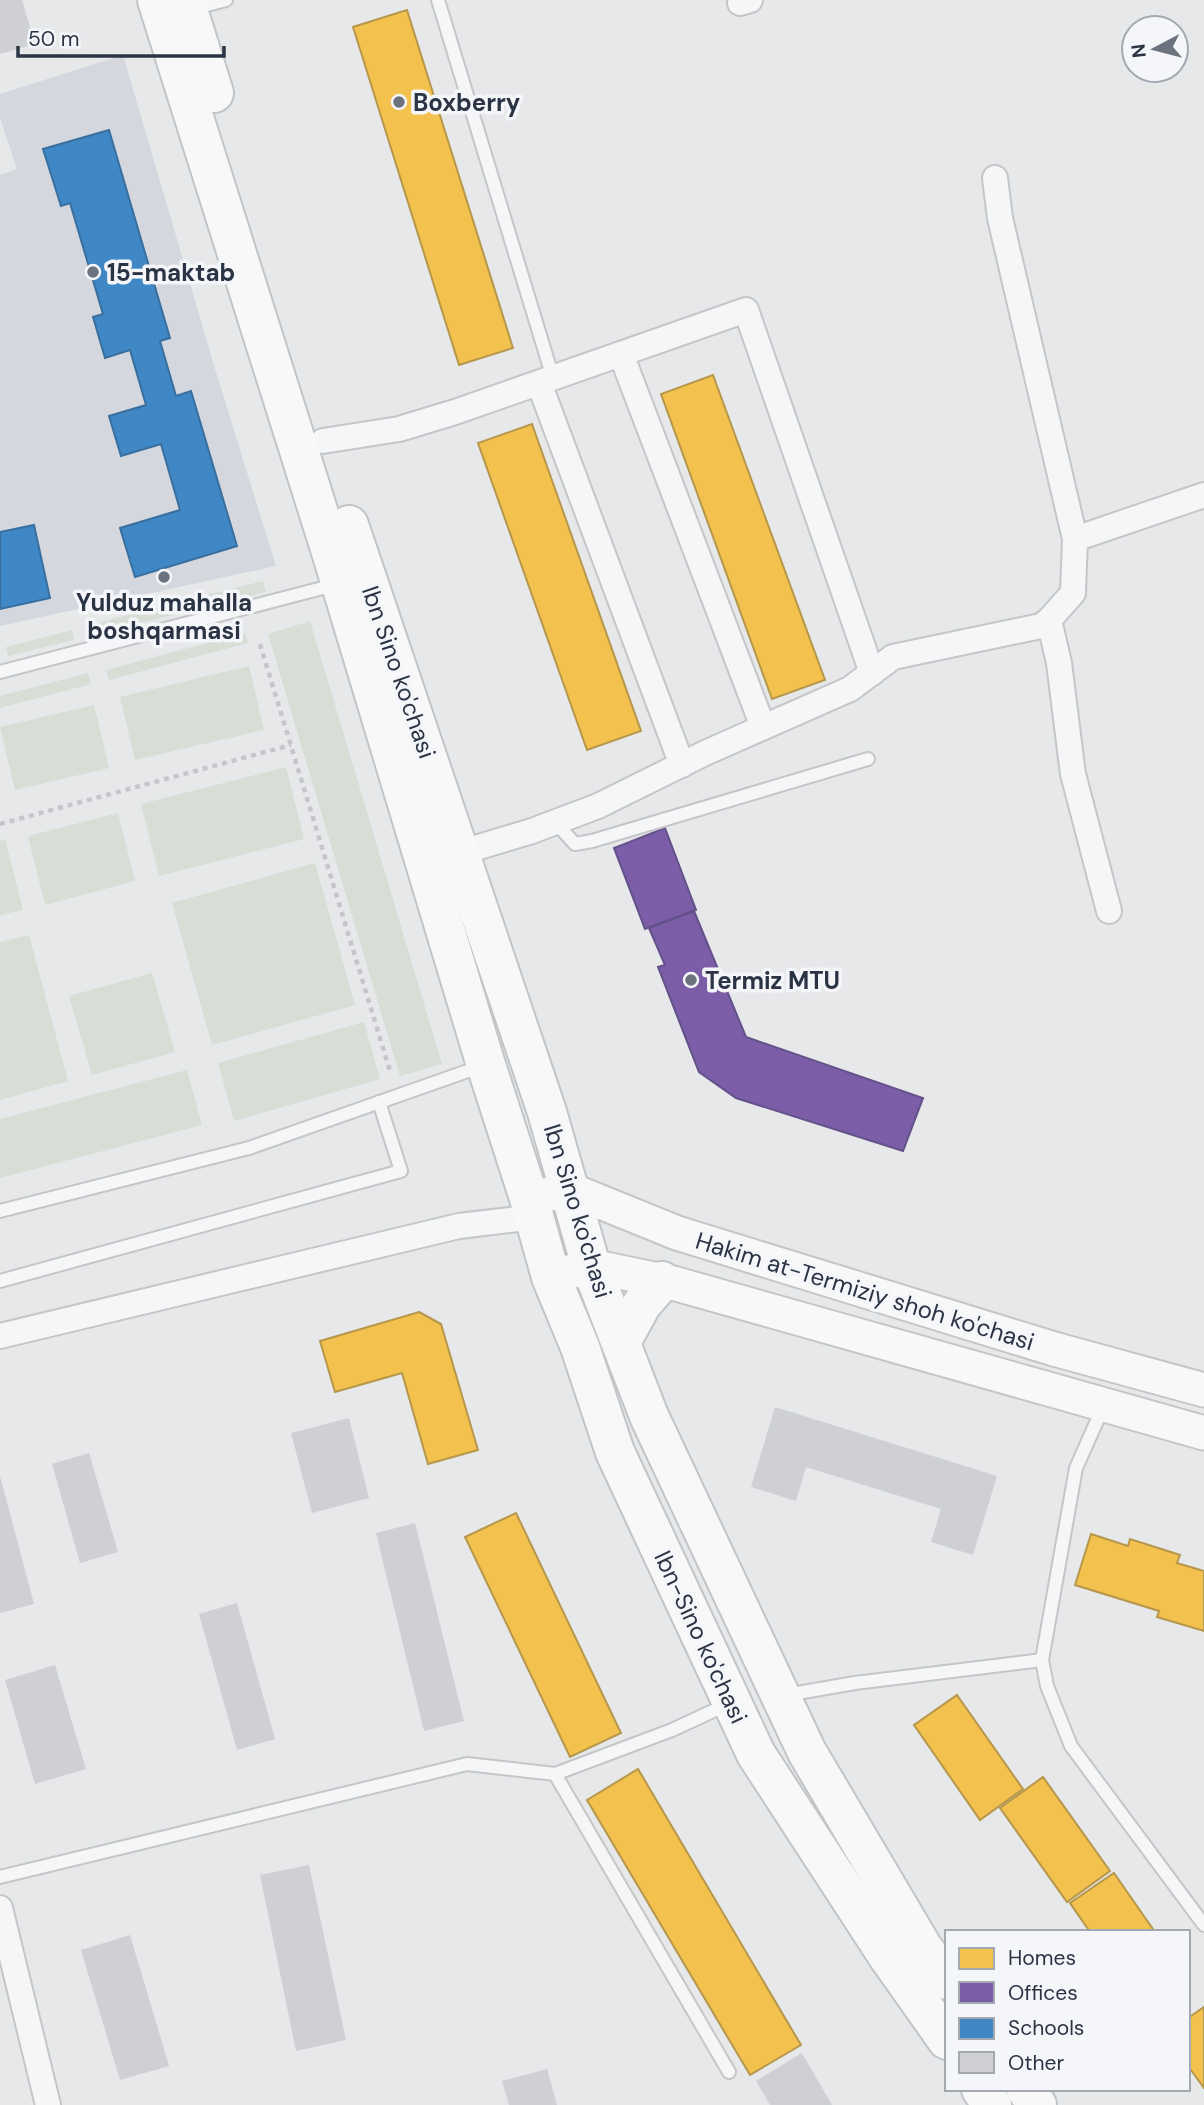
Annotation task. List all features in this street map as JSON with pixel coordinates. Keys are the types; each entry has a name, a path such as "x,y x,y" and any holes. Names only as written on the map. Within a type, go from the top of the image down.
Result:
{"main road":[{"name":"Ibn Sino ko'chasi","path":"177,3 547,1112 591,1266 621,1342"},
{"name":"Ibn Sino ko'chasi","path":"177,3 341,583 486,1065 532,1207"},
{"path":"532,1207 570,1190"},
{"name":"Hakim at-Termiziy shoh ko'chasi","path":"570,1190 677,1233 1055,1349 1204,1390"},
{"name":"Ibn-Sino ko'chasi","path":"532,1207 551,1277 580,1347 615,1452 756,1754 889,1958 945,2037"},
{"name":"Hakim at-Termiziy shoh ko'chasi","path":"551,1277 591,1266 662,1281 1204,1433"},
{"path":"621,1342 642,1304 662,1281"},
{"name":"Ibn-Sino ko'chasi","path":"621,1342 649,1416 807,1752 923,1948 945,1977"}],"street":[{"path":"459,853 598,806 850,688 893,657 1041,626 1073,593 1075,539 1003,231 995,178"},
{"path":"323,441 399,429 455,412 746,310 872,673"},
{"path":"621,354 763,727"},
{"path":"546,380 682,765"},
{"path":"1075,539 1204,495"},
{"path":"1049,620 1059,663 1073,774 1109,911"},
{"path":"0,1336 532,1207"},
{"path":"0,1908 48,2105"}],"lane":[{"path":"177,3 226,0"},
{"path":"438,0 521,266 546,380"},
{"path":"0,672 341,583"},
{"path":"555,822 576,844 592,841 868,759"},
{"path":"0,1211 249,1147 486,1065"},
{"path":"0,1281 401,1171 379,1102"},
{"path":"1104,1404 1076,1468 1042,1660 1047,1686 1071,1746 1204,1926"},
{"path":"781,1696 855,1683 1042,1660"},
{"path":"0,1877 467,1764 555,1774 672,1730 732,1702"},
{"path":"555,1774 729,2072"}],"path":[{"path":"260,645 390,1071"},
{"path":"0,824 291,745"}],"shaded area":[{"name":"15-maktab","path":"123,55 276,566 0,626 0,175 17,169 0,118 0,94"},
{"path":"263,581 266,592 92,635 89,625"},
{"path":"310,621 442,1064 400,1076 268,634"},
{"path":"72,630 74,640 8,656 6,647"},
{"path":"245,633 248,643 109,680 106,670"},
{"path":"249,666 264,730 135,760 120,697"},
{"path":"88,673 91,684 0,708 0,696"},
{"path":"94,705 109,768 15,790 0,727"},
{"path":"286,767 304,839 159,876 141,804"},
{"path":"118,813 135,881 45,905 28,836"},
{"path":"5,839 23,910 0,915 0,841"},
{"path":"315,863 355,1005 212,1045 172,903"},
{"path":"29,935 68,1081 0,1100 0,942"},
{"path":"152,973 175,1052 92,1075 69,996"},
{"path":"364,1022 380,1079 234,1121 218,1063"},
{"path":"187,1070 202,1125 0,1178 0,1119"}],"building: Homes":[{"path":"407,10 513,348 459,365 353,27"},
{"path":"713,375 825,680 772,699 661,394"},
{"path":"532,424 641,731 587,750 478,443"},
{"path":"419,1312 441,1324 478,1450 428,1464 402,1373 335,1392 320,1341"},
{"path":"516,1513 621,1733 570,1757 465,1537"},
{"path":"1091,1534 1128,1546 1130,1539 1180,1555 1177,1563 1204,1571 1204,1631 1157,1617 1159,1611 1075,1585"},
{"path":"957,1695 1023,1789 980,1820 914,1725"},
{"path":"638,1769 801,2045 750,2075 587,1800"},
{"path":"1043,1777 1110,1871 1067,1902 1000,1808"},
{"path":"1114,1873 1154,1930 1089,1930 1070,1903"},
{"path":"1204,2007 1204,2088 1190,2069 1190,2017"}],"building: Offices":[{"path":"665,828 696,910 645,929 614,848"},
{"path":"694,911 746,1037 923,1098 903,1151 736,1098 699,1072 658,967 665,965 649,928"}],"building: Schools":[{"path":"109,130 170,338 160,341 176,396 191,391 237,546 135,577 120,528 180,510 161,444 121,456 109,416 146,405 130,350 105,358 93,317 103,314 70,203 61,206 43,149"},
{"path":"34,525 50,598 0,609 0,532"}],"building: Other":[{"path":"0,0 22,0 35,44 0,54"},
{"path":"775,1407 997,1476 973,1555 931,1542 941,1509 806,1467 796,1501 751,1487"},
{"path":"349,1418 369,1498 312,1513 291,1433"},
{"path":"89,1453 118,1552 80,1563 52,1464"},
{"path":"0,1476 34,1604 0,1613"},
{"path":"415,1523 464,1721 424,1731 376,1533"},
{"path":"237,1603 275,1739 237,1750 199,1614"},
{"path":"55,1665 86,1769 35,1784 5,1680"},
{"path":"309,1865 346,2040 296,2051 260,1875"},
{"path":"130,1935 169,2066 120,2080 81,1950"},
{"path":"802,2053 832,2105 770,2105 756,2081"},
{"path":"547,2069 557,2105 509,2105 502,2081"}],"place":[{"name":"Boxberry","path":"399,102"},
{"name":"15-maktab","path":"93,272"},
{"name":"Yulduz mahalla boshqarmasi","path":"164,577"},
{"name":"Termiz MTU","path":"691,980"}]}
